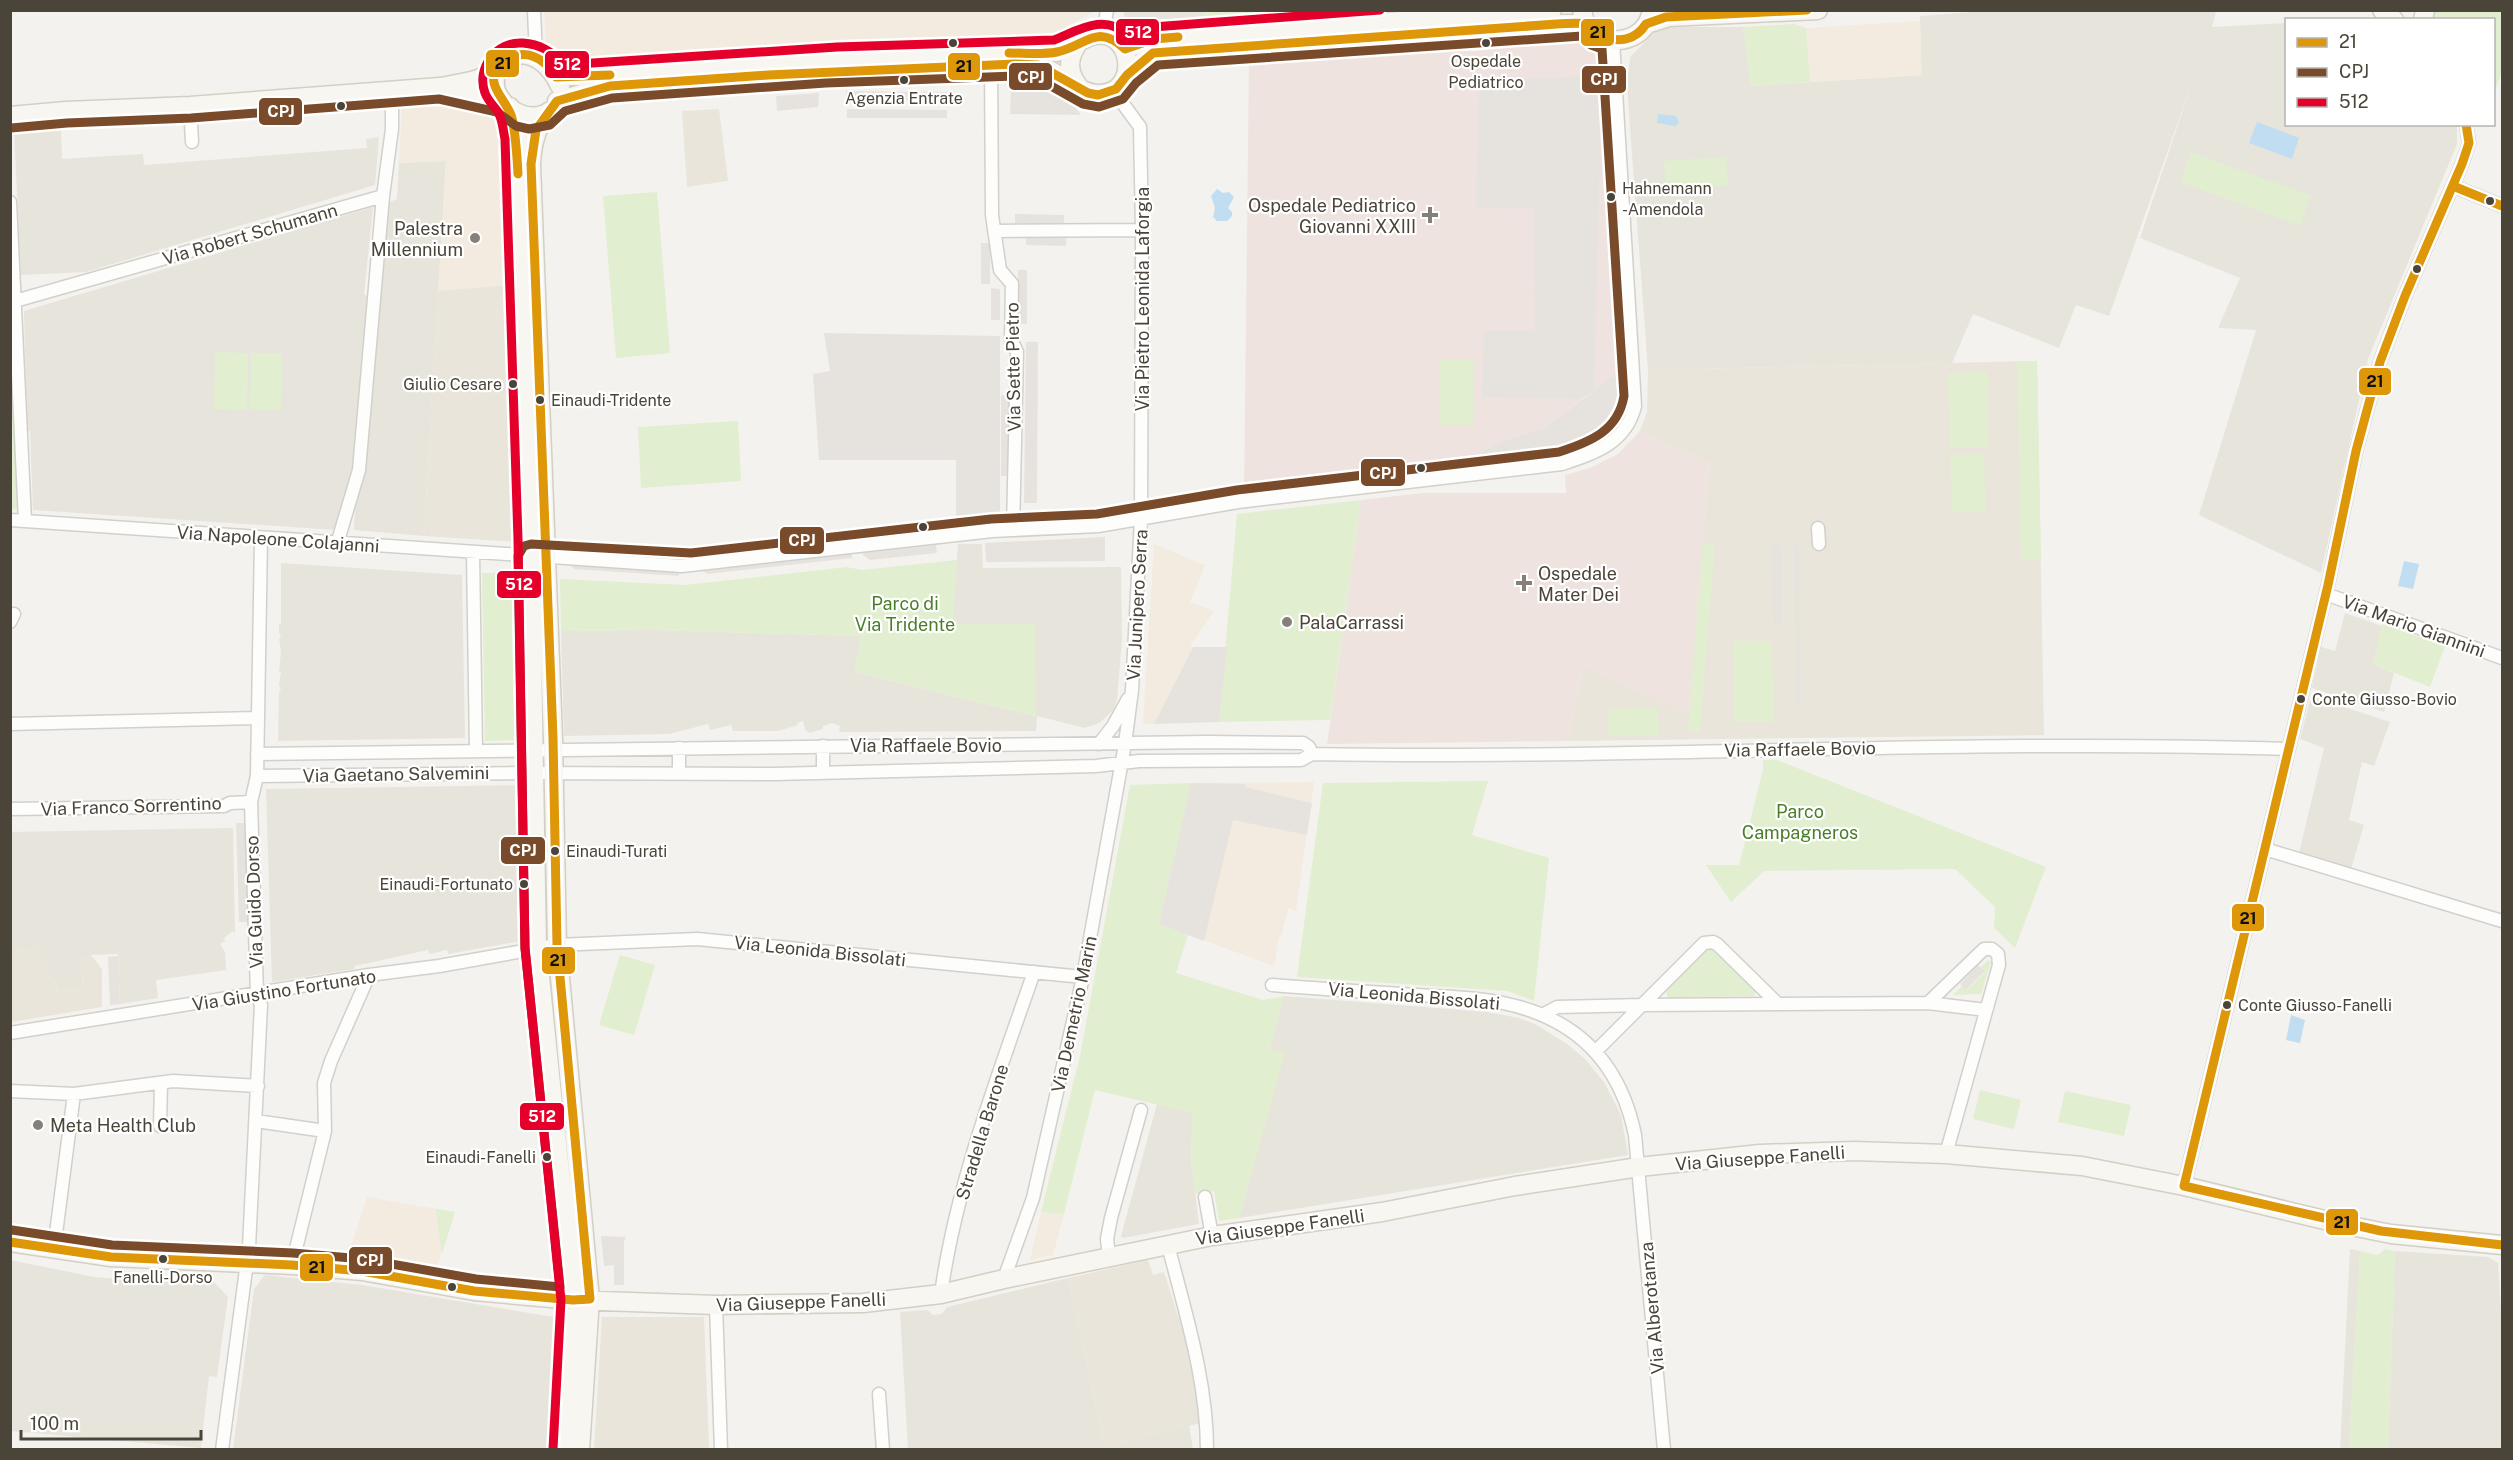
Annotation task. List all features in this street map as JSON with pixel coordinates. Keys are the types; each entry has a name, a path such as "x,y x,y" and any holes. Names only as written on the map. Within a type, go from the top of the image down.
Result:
{"main road":[{"path":"1125,49 1154,39 1552,10"},
{"path":"1127,75 1154,54 1557,24 1584,17 1598,35 1613,41 1629,39 1642,31 1649,17 1818,10"},
{"path":"440,87 506,104 528,117 609,86 657,82 991,64 1038,65 1088,93 1108,93 1122,83 1129,67 1125,49 1119,42 1103,35 1085,39 1077,45 1057,52 838,59 556,77"},
{"path":"1077,45 1069,63 1070,72 1079,87"},
{"path":"565,1449 582,1300 537,948 534,750 538,556 531,164 536,130 551,107 560,86 554,72 537,58 517,54 505,59 497,69 494,82 496,92 506,104 517,138 538,556 553,749 556,945 582,1300 580,1449"},
{"path":"10,116 66,111 190,106 440,87 476,79 497,69"},
{"name":"Via Giuseppe Fanelli","path":"10,1242 111,1257 292,1265 362,1271 474,1292 582,1300 716,1305 862,1303 941,1294 1212,1236 1382,1212 1515,1186 1639,1167 1760,1154 1854,1151 1946,1154 2082,1166 2184,1186 2391,1234 2502,1245"}],"street":[{"path":"534,10 537,58"},
{"path":"1103,35 1107,10"},
{"name":"Via Napoleone Colajanni","path":"10,520 261,539 691,566 1013,530 1098,526 1238,502 1562,464 1597,451 1621,436 1633,415 1636,397 1613,41"},
{"name":"Via Sette Pietro","path":"991,64 992,215 1000,270 1012,284 1011,339 1017,352 1013,530"},
{"path":"337,544 359,470 383,196 392,129 392,90"},
{"name":"Via Pietro Leonida Laforgia","path":"1108,93 1121,101 1140,127 1141,519"},
{"path":"190,106 192,142"},
{"path":"2184,1186 2326,594 2356,451 2380,362 2469,143 2466,126"},
{"path":"2453,186 2502,206"},
{"name":"Via Robert Schumann","path":"15,301 383,196"},
{"path":"10,202 25,521"},
{"path":"995,231 1142,231"},
{"name":"Via Junipero Serra","path":"1125,744 1132,690 1141,519"},
{"path":"1818,528 1819,544"},
{"name":"Via Guido Dorso","path":"222,1449 249,1247 258,1086 261,1005 256,994 251,802 257,776 261,539"},
{"path":"473,553 476,751"},
{"name":"Via Mario Giannini","path":"2326,594 2502,658"},
{"name":"Via Junipero Serra","path":"1099,744 1113,726 1132,690"},
{"path":"10,724 258,718"},
{"name":"Via Raffaele Bovio","path":"534,750 1207,742 1303,743 1309,747 1312,754"},
{"path":"1054,744 1055,766"},
{"name":"Via Demetrio Marin","path":"1004,1279 1033,1198 1083,977 1125,744"},
{"name":"Via Raffaele Bovio","path":"534,773 822,773 1055,766 1139,761 1301,760 1312,754 2167,744 2289,748"},
{"path":"822,773 823,746"},
{"path":"679,748 679,774"},
{"name":"Via Gaetano Salvemini","path":"257,754 534,750"},
{"name":"Via Gaetano Salvemini","path":"257,776 534,773"},
{"name":"Via Franco Sorrentino","path":"10,809 224,806 230,803 251,802"},
{"path":"2265,849 2502,921"},
{"name":"Via Leonida Bissolati","path":"556,945 697,939 1083,977"},
{"path":"1596,1051 1700,945 1713,942 1778,1004"},
{"name":"Via Giustino Fortunato","path":"10,1033 369,975 439,966 556,945"},
{"path":"1928,1003 1984,949 1998,954 2000,960 1946,1154"},
{"name":"Stradella Barone","path":"941,1294 945,1261 982,1121 1034,972"},
{"path":"292,1265 325,1131 324,1083 331,1061 369,975"},
{"path":"1950,982 1946,993 1951,1006"},
{"name":"Via Leonida Bissolati","path":"1272,985 1472,999 1503,1003 1542,1015 1596,1051 1616,1078 1630,1108 1639,1167"},
{"path":"1542,1015 1557,1007 1643,1005 1928,1003 1986,1010"},
{"path":"10,1091 74,1094 173,1081 258,1086"},
{"path":"160,1126 161,1083"},
{"path":"54,1249 74,1094"},
{"path":"1109,1257 1107,1239 1111,1218 1141,1110"},
{"path":"256,1120 325,1131"},
{"name":"Via Alberotanza","path":"1639,1167 1664,1449"},
{"path":"1205,1197 1212,1236"},
{"path":"1168,1245 1199,1371 1207,1422 1207,1449"},
{"path":"716,1305 722,1449"},
{"path":"879,1394 883,1449"}],"shaded area":[{"path":"544,10 1095,11 1055,33 568,67 554,57 546,43"},
{"path":"1998,10 2216,11 2212,27 2285,23 2285,126 2457,126 2457,144 2368,359 2321,573 2199,515 2256,330 2218,328 2240,278 2140,238 2192,83 2109,316 2076,305 2059,348 1973,314 1952,363 1648,370 1627,87 1630,57 1658,29 1743,27 1751,86 1921,75 1920,16"},
{"path":"1124,11 1204,11 1201,24 1126,32"},
{"path":"1283,11 1371,11 1281,18"},
{"path":"1920,21 1922,75 1810,82 1806,28"},
{"name":"Ospedale Pediatrico Giovanni XXIII","path":"1567,34 1587,38 1599,55 1603,56 1625,368 1542,429 1502,441 1484,450 1466,466 1244,491 1249,62 1448,48 1476,51 1505,48 1534,38"},
{"path":"1598,76 1600,153 1594,390 1625,368 1626,409 1611,432 1574,451 1466,466 1484,450 1502,441 1542,429 1593,392 1579,399 1482,397 1484,331 1535,331 1534,209 1476,208 1479,83 1509,79"},
{"path":"1011,86 1047,87 1065,94 1081,115 1010,114"},
{"path":"846,91 948,92 947,101 846,99"},
{"path":"819,93 818,107 777,111 776,96"},
{"path":"477,103 502,110 508,285 438,291 446,161 399,163 402,106"},
{"path":"719,109 728,181 687,187 682,111"},
{"path":"847,109 947,110 947,118 847,118"},
{"path":"61,127 62,159 143,154 144,165 367,148 366,139 379,137 375,185 86,272 21,275 14,131"},
{"path":"446,161 424,536 354,530 355,508 343,504 336,530 33,510 30,431 27,431 24,311 373,207 364,295 379,297 388,203 397,199 399,163"},
{"path":"1015,214 1064,215 1064,224 1015,223"},
{"path":"1026,236 1066,237 1066,246 1026,245"},
{"path":"981,243 990,243 990,284 981,284"},
{"path":"1018,270 1027,270 1027,324 1018,324"},
{"path":"508,285 516,542 424,536 438,291"},
{"path":"991,288 1000,289 1000,320 991,320"},
{"path":"824,333 1000,336 1000,524 956,525 956,460 819,460 813,374 830,371"},
{"path":"1026,342 1038,342 1037,503 1024,503"},
{"path":"2037,361 2044,735 1568,741 1583,666 1688,714 1709,463 1640,431 1647,412 1648,370"},
{"path":"1001,395 1010,395 1010,476 1001,476"},
{"name":"Ospedale Mater Dei","path":"1640,431 1709,463 1688,715 1583,666 1568,741 1327,744 1361,500 1423,493 1566,493 1565,475 1590,468 1618,454"},
{"path":"1105,537 1105,561 986,562 985,543"},
{"path":"958,544 982,544 983,568 1121,567 1122,640 1117,700 1114,709 1099,723 1085,728 1037,716 1036,731 839,732 840,726 833,723 809,733 806,732 803,721 797,723 798,725 778,731 733,731 731,725 710,730 708,724 669,734 564,736 561,631 654,630 861,636 855,672 1035,716 1034,624 952,625"},
{"path":"1154,544 1205,565 1190,602 1214,611 1190,646 1193,647 1154,724 1143,724"},
{"path":"936,545 937,553 870,560 863,555 863,553"},
{"path":"1772,545 1781,545 1782,625 1773,625"},
{"path":"1794,545 1799,545 1801,705 1796,704"},
{"path":"852,554 852,558 707,574 703,571"},
{"path":"281,563 462,575 465,738 278,741 279,691 281,691 279,685 281,651 279,638 281,638 279,624 281,624"},
{"path":"570,565 679,572 679,576 574,569"},
{"path":"2345,613 2382,626 2373,664 2394,673 2384,712 2312,688 2321,647 2335,651"},
{"path":"1193,647 1227,647 1219,722 1154,724"},
{"path":"2311,696 2390,722 2374,766 2362,762 2349,820 2364,825 2351,869 2299,853 2324,748 2300,739"},
{"path":"1314,782 1296,911 1288,908 1281,937 1279,937 1274,966 1159,924 1191,783"},
{"path":"1191,783 1245,784 1245,787 1312,803 1307,835 1233,820 1204,941 1159,924"},
{"path":"522,785 522,941 448,954 447,950 429,954 428,950 355,966 354,969 272,982 266,789"},
{"path":"236,823 245,823 248,922 239,922"},
{"path":"233,828 235,933 233,931 220,944 225,952 226,970 156,980 158,998 120,1004 118,954 91,955 81,961 83,988 57,992 56,984 45,970 37,944 29,950 11,948 10,832"},
{"path":"37,944 43,952 40,954 49,967 45,970 56,984 57,992 83,988 82,975 77,967 82,964 81,961 91,955 102,969 102,1007 11,1022 11,948 30,949"},
{"path":"118,956 120,1004 110,1005 108,957"},
{"path":"1978,965 1985,971 1966,990 1960,984"},
{"path":"1284,996 1487,1012 1519,1018 1535,1024 1567,1044 1585,1059 1604,1082 1621,1115 1628,1155 1239,1218 1284,1054 1269,1050"},
{"path":"1157,1104 1193,1113 1191,1160 1199,1224 1123,1238 1121,1236"},
{"path":"367,1197 455,1212 436,1270 348,1255"},
{"path":"1041,1212 1064,1214 1053,1255 1030,1260"},
{"path":"601,1236 626,1237 624,1285 614,1285 614,1265 604,1266"},
{"path":"2350,1249 2360,1251 2349,1449 2340,1450"},
{"path":"2395,1251 2488,1257 2498,1263 2502,1328 2502,1449 2388,1450"},
{"path":"10,1260 94,1277 145,1281 212,1280 228,1297 217,1377 209,1376 201,1448 11,1431"},
{"path":"1148,1260 1153,1275 1164,1272 1198,1379 1204,1422 1105,1449 1068,1278"},
{"path":"265,1275 362,1285 559,1318 550,1449 233,1449 254,1289"},
{"path":"1068,1278 1105,1449 908,1449 900,1312 927,1310 933,1315 942,1314 947,1307"},
{"path":"602,1317 704,1317 709,1449 594,1449"},
{"path":"1189,1425 1193,1449 1105,1449"}],"green space":[{"path":"1204,10 1283,11 1281,18 1201,24"},
{"path":"2434,11 2502,11 2502,71 2495,91 2495,18 2432,18"},
{"path":"1794,24 1806,28 1810,82 1751,86 1743,27"},
{"path":"2191,152 2311,196 2300,226 2180,182"},
{"path":"1726,157 1728,185 1666,189 1664,161"},
{"path":"657,192 670,353 616,358 603,196"},
{"path":"10,351 19,510 11,509"},
{"path":"215,352 248,353 247,410 214,409"},
{"path":"251,353 282,353 281,410 250,409"},
{"path":"1440,360 1474,360 1473,426 1439,425"},
{"path":"2037,361 2041,559 2021,559 2017,362"},
{"path":"1987,372 1989,447 1950,448 1948,373"},
{"path":"738,421 741,481 641,488 638,427"},
{"path":"1984,454 1986,511 1952,512 1950,455"},
{"name":"PalaCarrassi","path":"1361,500 1330,720 1219,722 1237,514"},
{"path":"1703,543 1715,544 1700,732 1688,732"},
{"name":"Parco di Via Tridente","path":"957,560 952,624 1035,624 1036,716 855,672 861,636 654,630 561,631 560,579 685,585 847,567 862,570"},
{"path":"482,573 522,573 525,740 485,741"},
{"path":"2382,624 2445,646 2430,687 2373,664"},
{"path":"1733,641 1772,641 1774,722 1734,722"},
{"path":"1658,708 1659,735 1608,736 1608,709"},
{"name":"Parco Campagneros","path":"1763,760 1777,760 2046,867 2015,948 1994,928 1995,907 1955,869 1764,871 1731,902 1706,865 1739,865 1763,770"},
{"path":"1488,781 1472,835 1549,858 1534,1001 1508,991 1297,977 1323,783"},
{"path":"1191,783 1159,924 1188,935 1176,973 1263,1000 1284,996 1269,1050 1285,1053 1239,1218 1219,1221 1214,1191 1195,1194 1191,1160 1193,1113 1095,1090 1064,1214 1041,1212 1080,1056 1130,785"},
{"path":"1707,949 1711,949 1756,992 1754,996 1668,998 1666,992"},
{"path":"620,955 655,965 634,1035 599,1025"},
{"path":"1988,960 1991,962 1981,994 1953,995 1962,986 1967,990 1985,972 1981,967"},
{"path":"1980,1090 2021,1100 2014,1129 1973,1119"},
{"path":"2065,1091 2131,1105 2124,1136 2058,1122"},
{"path":"436,1209 455,1212 442,1254"},
{"path":"2385,1249 2395,1251 2388,1449 2349,1449 2360,1251 2378,1255"},
{"path":"378,1257 409,1262 410,1266 374,1260"}],"water":[{"path":"1658,114 1676,116 1679,123 1675,126 1657,123"},
{"path":"2257,122 2299,138 2292,159 2249,143"},
{"path":"1217,189 1223,193 1229,192 1234,197 1228,208 1232,216 1227,221 1217,221 1213,217 1215,208 1211,196"},
{"path":"2404,561 2419,564 2413,589 2398,586"},
{"path":"2291,1015 2305,1020 2300,1043 2286,1040"}],"transit line":[{"name":"512","path":"553,1449 561,1300 525,948 518,539 505,139 500,115 485,93 483,84 483,74 490,58 504,46 523,43 550,52 562,65 837,47 1054,40 1082,28 1101,24 1119,28 1128,35 1153,27 1380,10"},
{"name":"21","path":"10,1242 111,1257 292,1265 362,1271 474,1291 573,1300 590,1299 557,945 553,738 531,164 536,130 557,101 610,86 768,75 1015,64 1038,65 1088,93 1098,95 1116,89 1127,75 1153,53 1575,23 1583,23 1607,38 1620,40 1632,37 1646,24 1666,17 1807,10"},
{"name":"CPJ","path":"11,128 67,123 191,118 439,99 497,112 516,126 529,129 550,125 565,111 612,98 826,83 1015,76 1035,77 1083,104 1099,107 1123,99 1136,83 1158,65 1582,36 1591,45 1602,49 1624,396 1616,418 1601,433 1559,452 1237,490 1097,514 991,519 691,553 531,544 524,546 518,556 525,948 560,1287 476,1279 363,1259 293,1253 112,1245 12,1230"},
{"name":"21","path":"1009,53 1057,52 1099,37 1107,37 1125,49 1154,39 1178,37"},
{"name":"21","path":"518,174 512,118 494,83 497,69 511,57 529,55 543,62 556,77 610,75"},
{"name":"21","path":"2184,1186 2328,585 2356,451 2380,362 2405,296 2462,164 2469,143 2466,126"},
{"name":"21","path":"2453,186 2502,206"},
{"name":"21","path":"2184,1186 2381,1231 2502,1245"}],"place":[{"name":"Ospedale Pediatrico","path":"1486,43"},
{"name":"Agenzia Entrate","path":"904,80"},
{"name":"Hahnemann -Amendola","path":"1611,197"},
{"name":"Ospedale Pediatrico Giovanni XXIII","path":"1430,215"},
{"name":"Palestra Millennium","path":"475,238"},
{"name":"Giulio Cesare","path":"513,384"},
{"name":"Einaudi-Tridente","path":"540,400"},
{"name":"Ospedale Mater Dei","path":"1524,583"},
{"name":"PalaCarrassi","path":"1287,622"},
{"name":"Conte Giusso-Bovio","path":"2301,699"},
{"name":"Einaudi-Turati","path":"555,851"},
{"name":"Einaudi-Fortunato","path":"524,884"},
{"name":"Conte Giusso-Fanelli","path":"2227,1005"},
{"name":"Meta Health Club","path":"38,1125"},
{"name":"Einaudi-Fanelli","path":"547,1157"},
{"name":"Fanelli-Dorso","path":"163,1259"}]}
